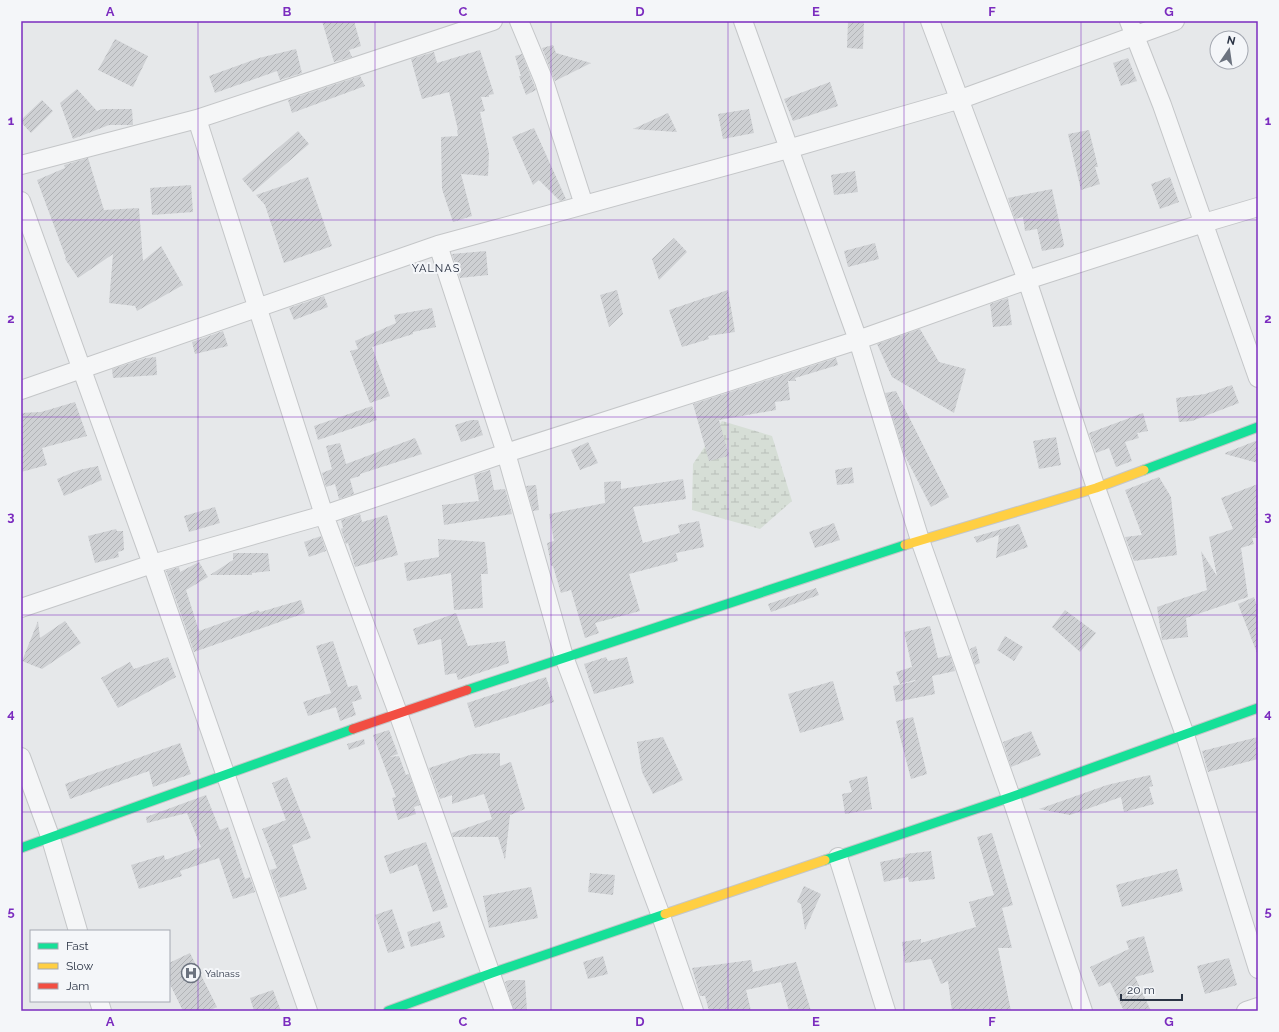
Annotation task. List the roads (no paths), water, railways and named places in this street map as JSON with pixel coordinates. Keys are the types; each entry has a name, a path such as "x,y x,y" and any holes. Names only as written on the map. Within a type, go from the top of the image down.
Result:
{"street":[{"path":"21,165 197,119 493,21"},
{"path":"519,21 544,82 584,205"},
{"path":"742,21 858,340 920,540 1011,797 1083,1011"},
{"path":"930,21 1027,280 1096,488 1185,734 1258,969"},
{"path":"21,390 258,309 438,245 788,149 960,99 1133,28 1175,21"},
{"path":"1133,28 1204,222 1258,378"},
{"path":"197,119 324,515 398,713 492,973 504,1011"},
{"path":"21,201 83,369 308,1011"},
{"path":"21,608 152,564 324,515 506,453 858,340 1027,280 1204,222 1258,207"},
{"path":"438,245 506,453 564,657 661,916 694,1011"},
{"path":"21,848 51,839 398,713 920,540 1096,488 1258,427"},
{"path":"388,1011 492,973 838,857 1011,797 1258,708"},
{"path":"21,757 51,839 78,930"},
{"path":"838,857 886,1011"},
{"path":"1246,1011 1258,1007"}],"place":[{"name":"Yalnass","path":"191,973"}],"district":[{"name":"YALNAS","path":"436,268"}]}
